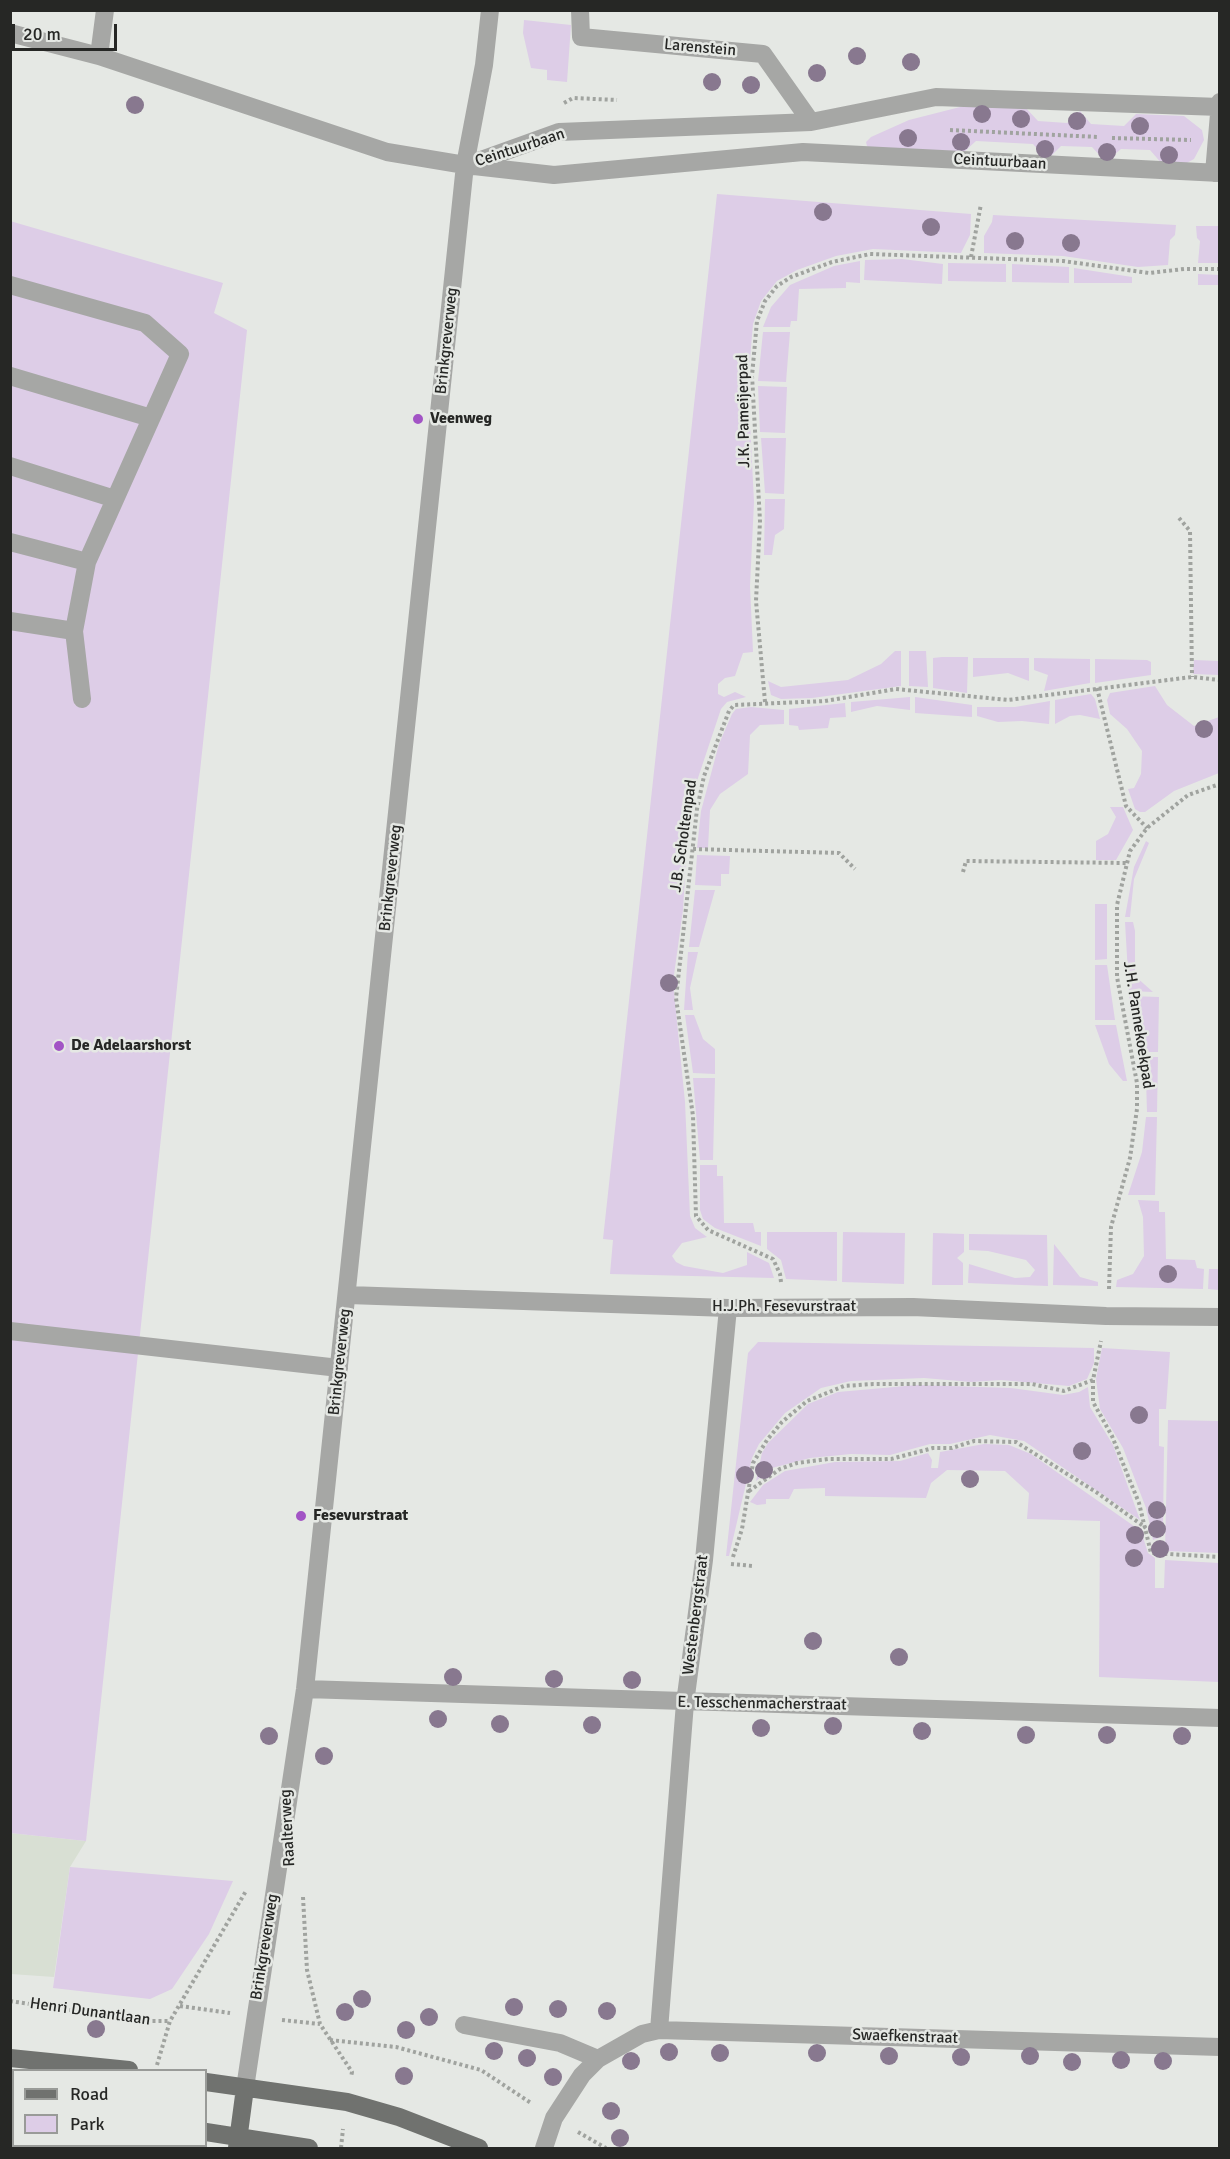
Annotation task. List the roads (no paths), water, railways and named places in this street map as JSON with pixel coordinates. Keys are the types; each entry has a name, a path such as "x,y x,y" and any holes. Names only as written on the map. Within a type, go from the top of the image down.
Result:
{"main road":[{"path":"10,2058 119,2069"},
{"path":"207,2082 347,2102 399,2117 478,2148"},
{"name":"Brinkgreverweg","path":"237,2142 245,2088"},
{"path":"207,2132 237,2142 309,2148"}],"street":[{"path":"99,56 105,10"},
{"name":"Brinkgreverweg","path":"245,2088 305,1689 465,165 484,65 490,10"},
{"name":"Larenstein","path":"580,10 581,37 763,54 811,122"},
{"path":"10,33 99,56 387,152 465,165"},
{"name":"Ceintuurbaan","path":"465,165 559,132 811,122 936,97 1219,107"},
{"path":"1217,173 1220,102"},
{"name":"Ceintuurbaan","path":"465,165 554,175 803,152 1217,173"},
{"path":"10,285 145,323 180,354 87,562 74,631 82,699"},
{"path":"10,376 151,418"},
{"path":"10,466 115,499"},
{"path":"10,542 87,562"},
{"path":"10,621 74,631"},
{"name":"H.J.Ph. Fesevurstraat","path":"348,1295 728,1308 913,1307 1106,1316 1220,1317"},
{"name":"Westenbergstraat","path":"659,2030 685,1702 704,1560 728,1308"},
{"path":"10,1332 339,1368"},
{"name":"E. Tesschenmacherstraat","path":"305,1689 1220,1718"},
{"path":"464,2025 560,2043 598,2059"},
{"name":"Swaefkenstraat","path":"544,2148 554,2118 582,2075 598,2059 642,2034 659,2030 1220,2047"}],"place":[{"name":"Veenweg","path":"418,419"},
{"name":"De Adelaarshorst","path":"59,1046"},
{"name":"Fesevurstraat","path":"301,1516"}]}
